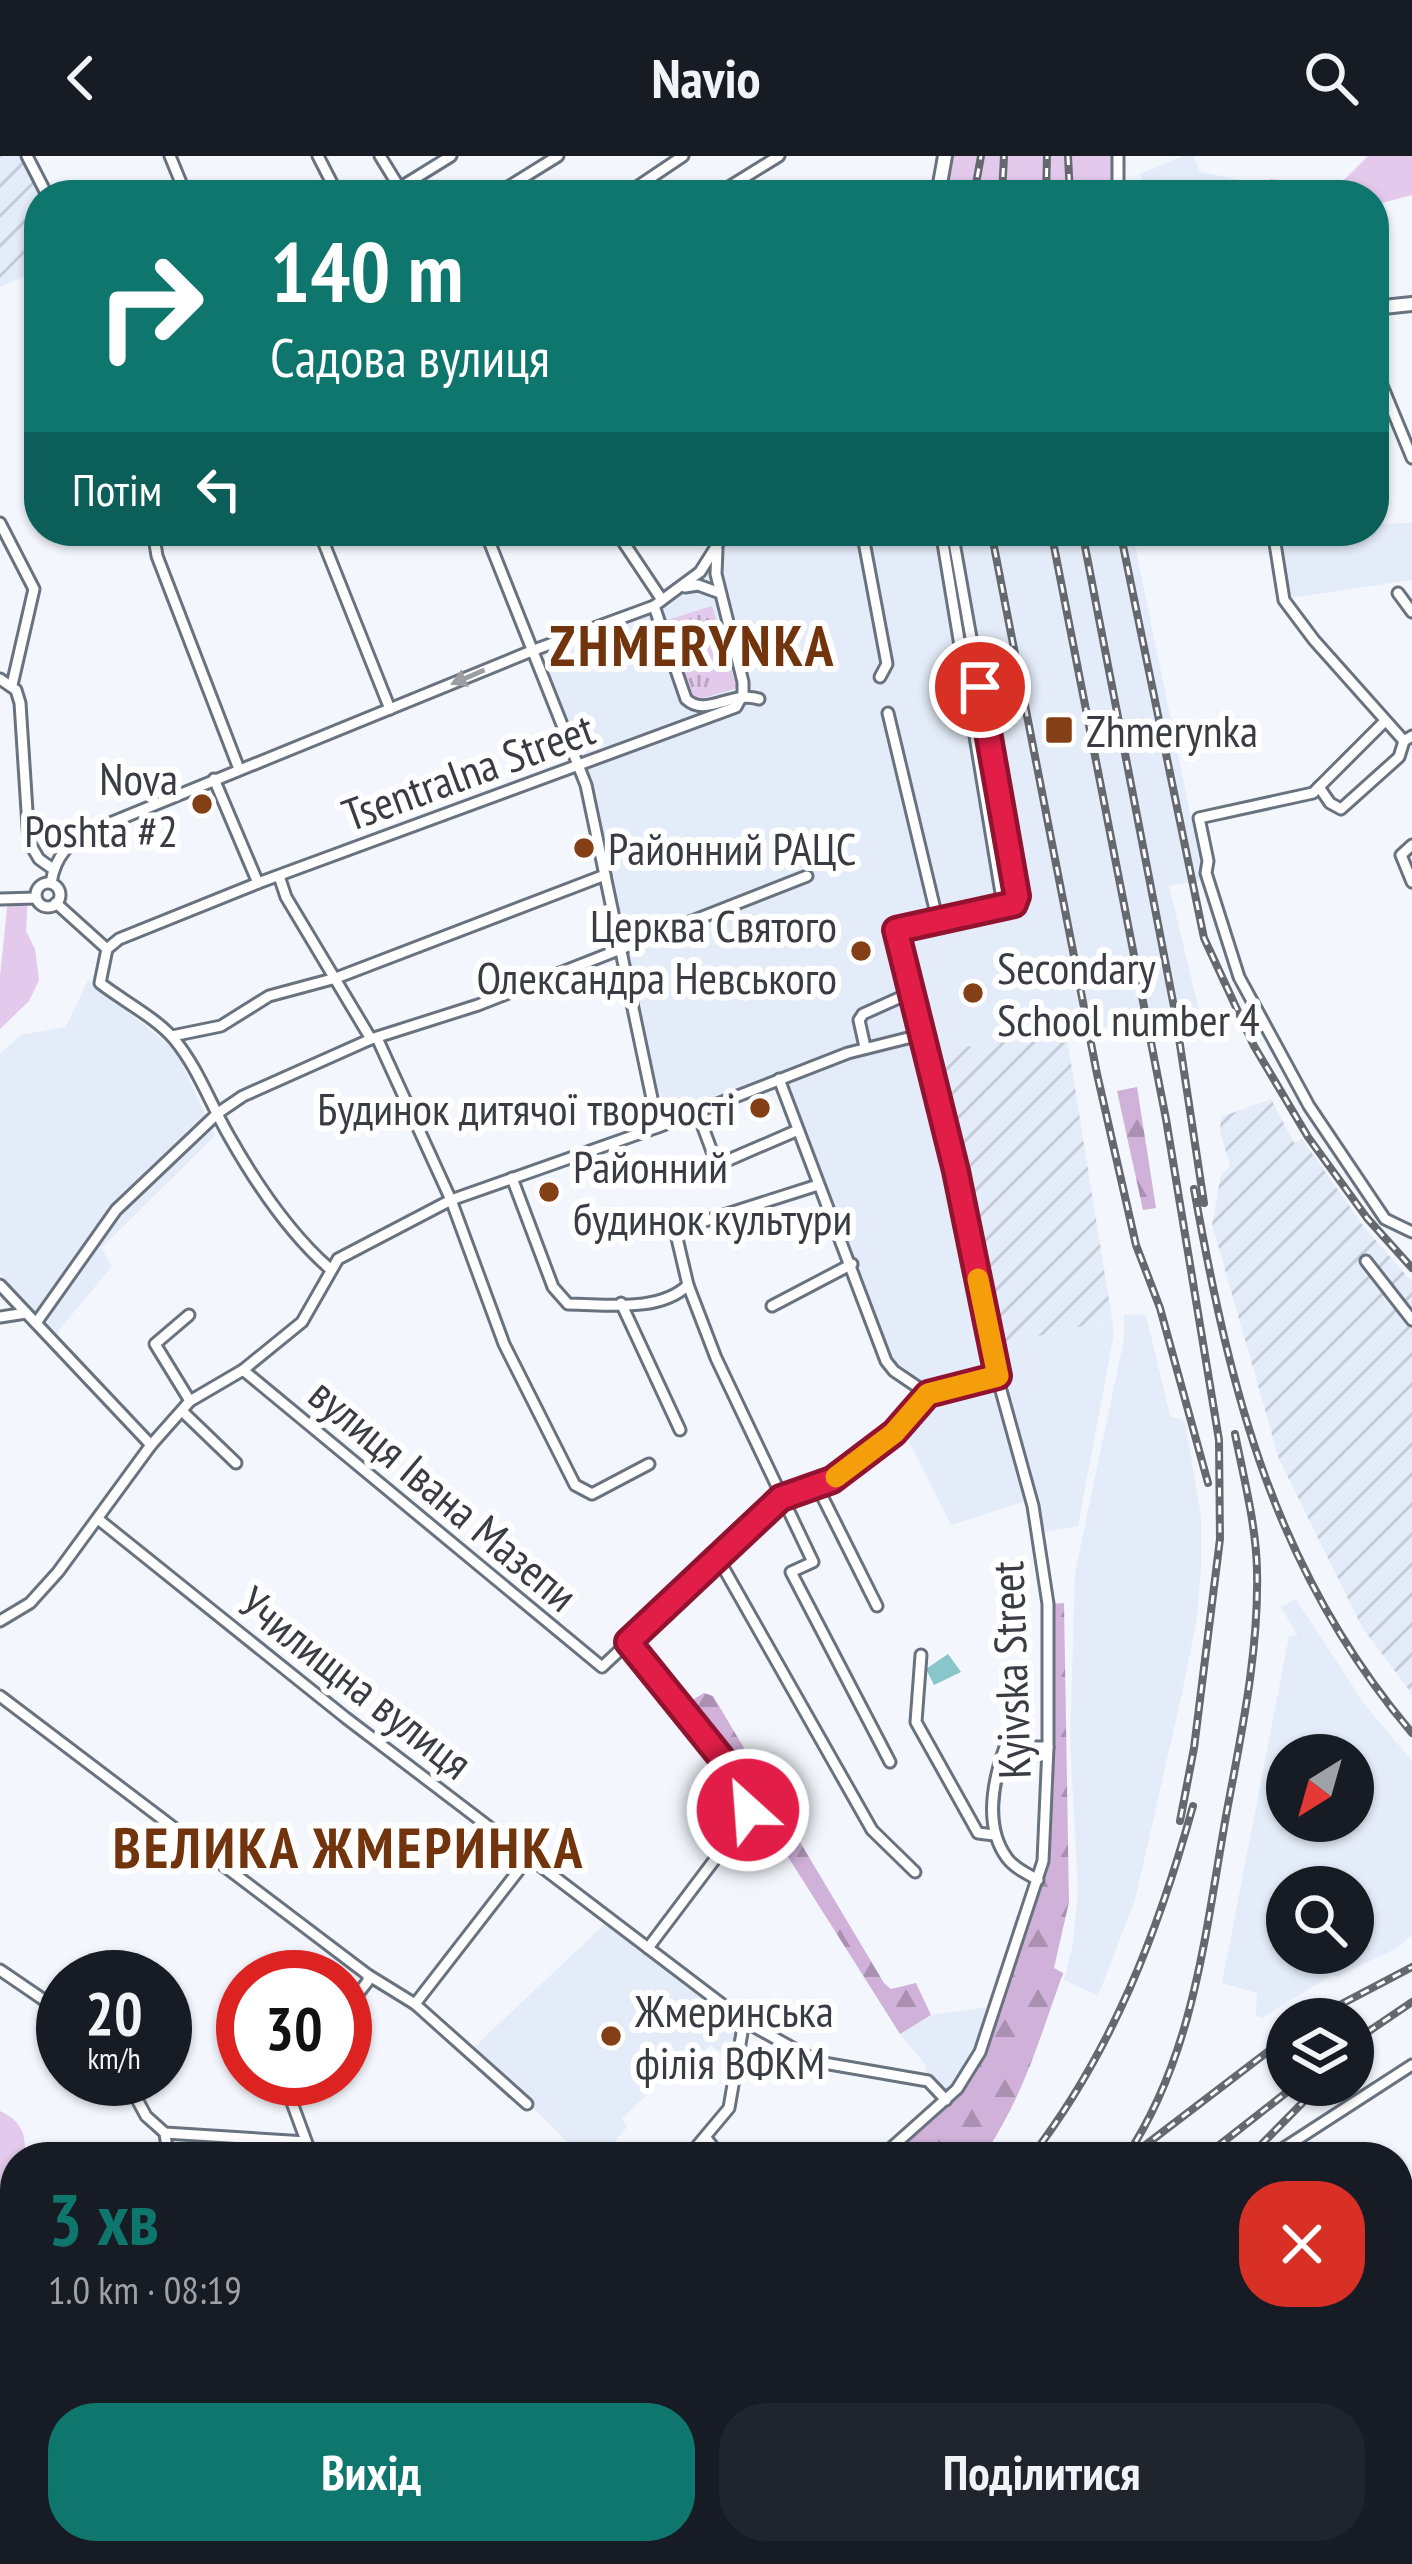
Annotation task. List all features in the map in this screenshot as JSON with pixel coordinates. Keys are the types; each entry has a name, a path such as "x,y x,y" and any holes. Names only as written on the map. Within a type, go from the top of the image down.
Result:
{"street":[{"path":"417,180 451,156"},
{"path":"519,180 558,156"},
{"path":"647,180 683,156"},
{"path":"740,180 779,156"},
{"path":"1389,402 1412,458"},
{"path":"0,523 34,590 12,685 22,712 29,842 39,859 53,869"},
{"path":"155,546 239,769"},
{"path":"325,546 390,709"},
{"path":"491,546 579,764 658,1127"},
{"path":"625,546 658,603 692,706 701,708 743,694 759,699"},
{"path":"51,884 53,869 67,846 82,835 658,603 700,572 718,546"},
{"path":"865,546 887,664 880,677"},
{"path":"943,546 1002,899 999,908"},
{"path":"888,712 938,922 1014,904 1017,896 955,546"},
{"path":"1275,546 1284,600 1385,721 1408,739 1399,757 1341,809 1319,787"},
{"path":"717,549 720,593 743,694"},
{"path":"682,587 698,585 720,593"},
{"path":"1398,593 1412,612"},
{"path":"0,680 12,685"},
{"name":"Tsentralna Street","path":"106,949 119,939 258,884 736,707 743,694"},
{"path":"1385,721 1313,793 1199,818 1206,873 1239,977 1309,1106 1385,1219 1412,1232"},
{"path":"214,779 258,884"},
{"path":"1412,845 1402,855 1412,882"},
{"path":"172,1036 221,1026 269,996 336,977 605,875"},
{"path":"279,876 286,897 374,1038 452,1200 505,1343 575,1485 592,1494 649,1464"},
{"path":"36,1323 116,1210 218,1113 243,1096 374,1038 478,1005 807,876"},
{"path":"36,898 39,887 51,884"},
{"path":"51,884 59,892 55,904"},
{"path":"0,899 36,898 45,907 55,904"},
{"path":"55,904 106,949 100,983 172,1036 265,1192 310,1252 329,1268"},
{"name":"Kyivska Street","path":"898,2142 962,2083 980,2052 1038,1880 1046,1835 1046,1582 956,1171 896,930 938,922"},
{"path":"865,1048 859,1020 863,1014 910,993"},
{"path":"0,1621 30,1603 190,1401 243,1370 302,1322 338,1259 452,1200 658,1127 779,1078 865,1048 920,1035"},
{"path":"779,1078 889,1366 928,1394"},
{"path":"697,1111 717,1166 798,1130"},
{"path":"512,1178 560,1299 568,1304 676,1297 688,1285"},
{"path":"818,1185 676,1234 688,1285 813,1562 791,1572 890,1762"},
{"path":"1366,1261 1412,1320"},
{"path":"772,1306 852,1264"},
{"path":"0,1285 151,1445"},
{"path":"621,1303 680,1430"},
{"path":"0,1317 26,1313"},
{"path":"189,1315 155,1344 190,1401"},
{"name":"вулиця Івана Мазепи","path":"243,1370 602,1667 628,1642"},
{"path":"648,1948 740,1826 749,1801 733,1772 628,1642 781,1498 818,1488 886,1440 928,1394 998,1376"},
{"path":"182,1411 236,1463"},
{"path":"818,1488 877,1606"},
{"name":"Училищна вулиця","path":"98,1519 274,1663 744,2021 818,2062 928,2081 946,2100"},
{"path":"718,1560 872,1830 914,1872"},
{"path":"921,1655 916,1722 978,1833 994,1834"},
{"path":"0,1696 335,1950"},
{"path":"1038,1880 1009,1862 994,1834 996,1772 1005,1747 1048,1747"},
{"path":"415,2004 529,1857"},
{"path":"0,1970 36,1995"},
{"path":"372,1977 415,2004 527,2104"},
{"path":"702,2142 728,2108 744,2021"},
{"path":"1293,2142 1412,2065"},
{"path":"141,2106 165,2133 306,2142 293,2106"},
{"path":"165,2133 166,2142"},
{"path":"706,2138 709,2142"}],"shaded area":[{"path":"0,156 27,156 39,180 24,180 24,277 0,287"},
{"path":"1194,156 1200,172 1240,180 1142,180 1140,174"},
{"path":"1412,523 1412,580 1290,598 1280,546 1389,546 1389,524"},
{"path":"716,546 1135,546 1204,880 1169,886 1200,1014 926,1053 991,1347 1112,1319 1114,1334 1078,1526 1037,1533 1030,1500 951,1525 901,1426 927,1393 894,1371 779,1079 658,1127 586,785 534,650 643,611 700,572"},
{"path":"88,980 176,1051 215,1136 101,1248 112,1266 56,1334 0,1274 0,1054 21,1035 66,1027"},
{"path":"1066,1032 1112,1319 991,1347 925,1053"},
{"path":"1271,1099 1294,1143 1302,1139 1364,1227 1412,1282 1412,1694 1362,1627 1279,1459 1212,1224 1221,1175 1230,1166 1221,1117"},
{"path":"1124,1315 1146,1315 1170,1416 1185,1421 1201,1517 1201,1568 1197,1618 1135,1900 1098,1996 1064,1980 1078,1890 1070,1740 1075,1573 1124,1339"},
{"path":"1296,1599 1365,1705 1412,1761 1412,1935 1374,1959 1374,1866 1266,1866 1266,1974 1342,1974 1332,1975 1295,1998 1266,1998 1262,2018 1256,2016 1257,1993 1222,1983 1266,1755 1266,1842 1374,1842 1374,1734 1270,1734 1289,1636 1297,1635 1281,1607"},
{"name":"Жмеринська філія ВФКМ","path":"605,1924 738,2027 734,2062 710,2045 680,2084 668,2074 622,2119 627,2127 614,2142 568,2142 472,2049"},
{"path":"996,2006 984,2043 946,2100 928,2081 925,2064 900,2034 931,2015"}],"green space":[{"path":"945,156 1118,156 1118,180 941,180"},
{"path":"1368,156 1412,156 1412,195 1389,201 1389,180 1344,180"},
{"path":"712,606 737,688 693,701 667,620"},
{"path":"28,898 26,931 35,949 39,980 29,1001 0,1029 8,899"},
{"path":"1137,1087 1156,1208 1143,1210 1117,1091"},
{"path":"1064,1603 1069,1902 1054,1968 1063,1973 1021,2088 992,2142 906,2142 903,2138 967,2076 1043,1861 1048,1604"},
{"path":"704,1693 713,1696 884,1983 891,1989 916,1983 931,2015 900,2034 740,1781 681,1707"},
{"path":"0,2111 18,2124 25,2142 0,2142"}],"water":[{"path":"948,1654 961,1672 934,1685 926,1669"}],"railway":[{"path":"977,180 981,156"},
{"path":"1003,180 1004,156"},
{"path":"1046,180 1047,156"},
{"path":"1068,156 1069,180"},
{"path":"994,546 1097,1074 1136,1245 1160,1308 1208,1483"},
{"path":"1054,546 1166,1119 1219,1440 1220,1539 1194,1748 1180,1821"},
{"path":"1085,546 1175,1012 1204,1203"},
{"path":"1123,546 1204,938 1254,1046 1308,1137 1367,1218 1412,1268"},
{"path":"1194,1189 1224,1338 1265,1477 1325,1608 1412,1733"},
{"path":"1135,2142 1167,2077 1194,1992 1248,1694 1257,1570 1235,1434"},
{"path":"1042,2142 1086,2076 1129,1989 1193,1806"},
{"path":"1353,1998 1412,1967"},
{"path":"1374,2028 1412,2002"},
{"path":"1149,2142 1266,2053"},
{"path":"1223,2142 1269,2106"},
{"path":"1264,2142 1299,2106"}],"slow traffic":[{"path":"836,1477 894,1433 928,1394 998,1376 978,1279"}],"place":[{"name":"Zhmerynka","path":"1059,730"},
{"name":"Nova Poshta #2","path":"202,804"},
{"name":"Районний РАЦС","path":"584,848"},
{"name":"Церква Святого Олександра Невського","path":"861,951"},
{"name":"Secondary School number 4","path":"973,993"},
{"name":"Будинок дитячої творчості","path":"760,1108"},
{"name":"Районний будинок культури","path":"549,1192"},
{"name":"Жмеринська філія ВФКМ","path":"611,2036"}],"district":[{"name":"ZHMERYNKA","path":"693,645"},
{"name":"ВЕЛИКА ЖМЕРИНКА","path":"349,1847"}],"route":[{"path":"748,1810 740,1781 628,1642 781,1498 832,1480 894,1433 928,1394 998,1376 956,1171 896,930 1014,904 1017,896 980,687"}]}
